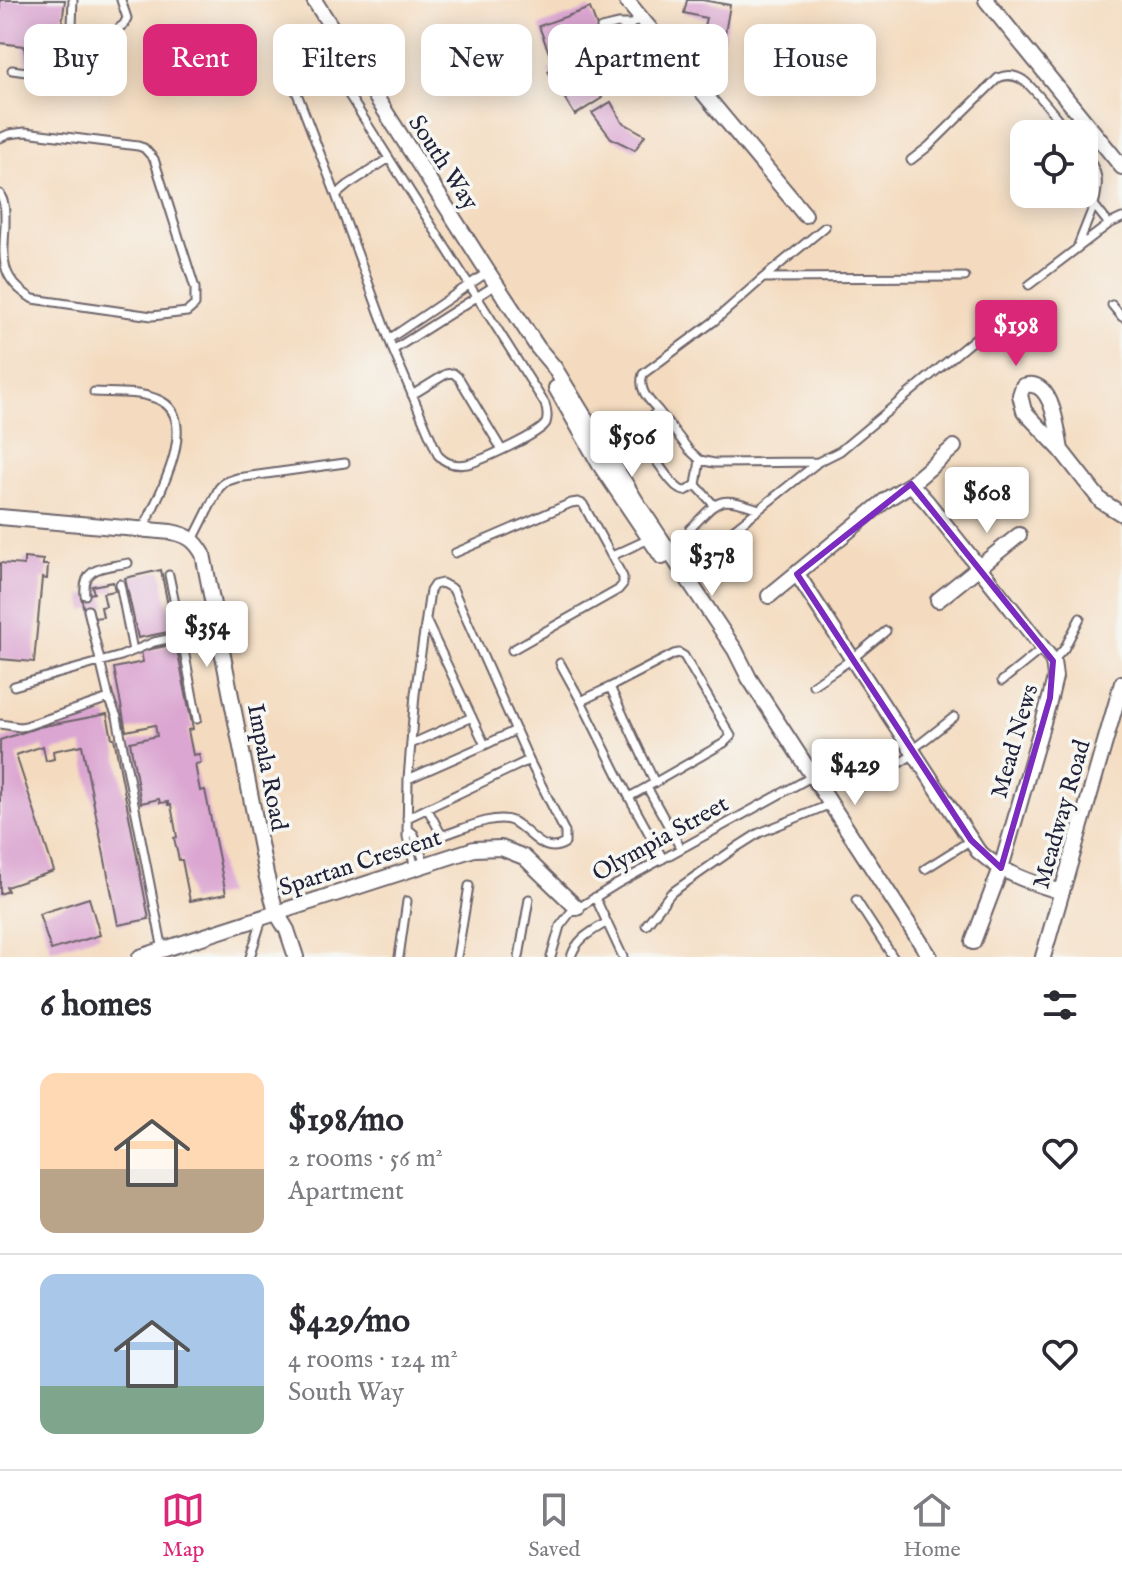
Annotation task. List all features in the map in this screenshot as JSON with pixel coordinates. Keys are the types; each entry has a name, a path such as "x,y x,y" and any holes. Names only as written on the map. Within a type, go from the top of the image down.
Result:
{"street":[{"name":"South Way","path":"314,0 329,24"},
{"path":"626,0 636,21 805,215"},
{"path":"986,0 1122,167"},
{"name":"South Way","path":"375,96 538,348 546,369 727,654 749,678 930,957"},
{"path":"769,596 954,447"},
{"path":"1061,450 1101,501 1122,514"},
{"name":"Mead News","path":"911,484 1053,661 1055,677 1050,698 1001,868 973,942"},
{"path":"0,517 143,529 181,534 193,540"},
{"path":"938,600 1019,535"},
{"name":"Impala Road","path":"193,540 203,554 261,846 269,914 287,930 296,957"},
{"path":"797,574 978,851 1016,877 1062,892"},
{"name":"Meadway Road","path":"1043,957 1122,683"},
{"name":"Spartan Crescent","path":"140,957 474,849 501,848 524,857 577,908"}],"lane":[{"path":"70,24 73,0"},
{"path":"121,0 127,18 124,24"},
{"path":"618,24 636,21"},
{"path":"632,24 636,21"},
{"path":"12,70 24,71"},
{"path":"911,160 998,78 1005,75 1026,81 1058,120"},
{"path":"298,96 393,350 438,455 444,462 465,464 539,431 546,423 545,404 349,96"},
{"path":"0,138 25,132 138,146 150,153 195,288 195,305 187,312 152,316 33,299 21,293 2,263 5,211 0,194"},
{"path":"336,195 388,159"},
{"path":"1077,248 1093,208"},
{"path":"1096,208 1109,224"},
{"path":"1029,285 1109,224 1122,218"},
{"path":"818,462 714,463 700,460 644,394 641,380 643,374 713,322 825,227"},
{"path":"763,278 965,277"},
{"path":"389,339 469,284 492,278"},
{"path":"393,350 477,298 492,278"},
{"path":"1112,305 1122,317"},
{"path":"704,553 818,462 840,451 1009,310"},
{"path":"412,395 446,374 453,373 502,450"},
{"path":"94,392 157,399 171,411 176,422 177,444 172,469 143,529"},
{"path":"605,462 658,410"},
{"path":"652,455 682,491 696,485 700,460"},
{"path":"193,540 225,482 345,463"},
{"path":"696,485 714,505"},
{"path":"690,529 722,501 734,501 759,509"},
{"path":"455,553 571,503 583,504 623,577 623,584 618,590 512,650"},
{"path":"612,556 654,536"},
{"path":"85,595 87,576 128,563"},
{"path":"169,575 197,719"},
{"path":"420,866 407,837 408,779 425,618 430,591 434,585 442,583 453,589 529,760 565,832 565,843 551,848 538,842 514,821 503,818 444,835 427,808"},
{"path":"120,584 133,651"},
{"path":"88,610 109,698 117,717 163,950"},
{"path":"178,618 214,611"},
{"path":"425,618 485,745"},
{"path":"1053,661 1064,649 1080,618"},
{"path":"813,685 886,631"},
{"path":"14,686 182,636"},
{"path":"1002,681 1043,648"},
{"path":"581,701 674,654 683,654 730,732 731,736 724,743 629,797"},
{"path":"560,663 663,859"},
{"path":"610,687 655,783"},
{"path":"0,724 26,726 109,698"},
{"path":"411,744 472,717"},
{"path":"864,785 913,752 954,717"},
{"path":"408,779 516,730"},
{"path":"407,818 529,760"},
{"name":"Olympia Street","path":"551,957 560,926 577,908 813,776"},
{"path":"647,787 681,849"},
{"path":"646,925 671,893 737,847 759,833 831,804"},
{"path":"925,869 971,840"},
{"path":"457,957 469,886"},
{"path":"595,897 623,957"},
{"path":"519,957 529,899"},
{"path":"856,900 893,957"},
{"path":"399,957 407,901"},
{"path":"250,957 269,914"},
{"path":"571,957 581,939 607,922"}],"highlighted area":[{"path":"911,484 1053,661 1050,698 1001,868 971,840 797,574"}],"building":[{"path":"0,0 65,0 62,24 24,24 24,46 0,43"},
{"path":"687,0 730,5 727,24 704,24 706,18 684,13"},
{"path":"590,8 596,24 548,24 548,50 539,26"},
{"path":"563,96 601,96 602,98 575,115"},
{"path":"611,102 622,122 645,135 635,150 611,138 592,113"},
{"path":"24,558 43,560 43,565 48,565 47,579 42,578 34,662 0,659 0,563 24,565"},
{"path":"161,570 173,631 138,638 125,578"},
{"path":"113,582 115,591 103,593 106,606 101,607 103,617 94,618 92,609 84,611 81,596 94,593 92,586"},
{"path":"176,644 193,729 188,730 193,755 199,754 201,763 195,764 200,791 205,790 226,894 190,901 174,838 177,837 171,805 168,802 160,803 159,799 141,803 130,742 157,736 155,725 126,731 114,668 143,662 141,651"},
{"path":"107,714 149,919 118,925 82,745 53,751 54,759 46,761 43,746 16,755 54,871 6,887 8,891 0,894 0,740 39,727"},
{"path":"89,898 100,935 51,950 39,914"}]}
